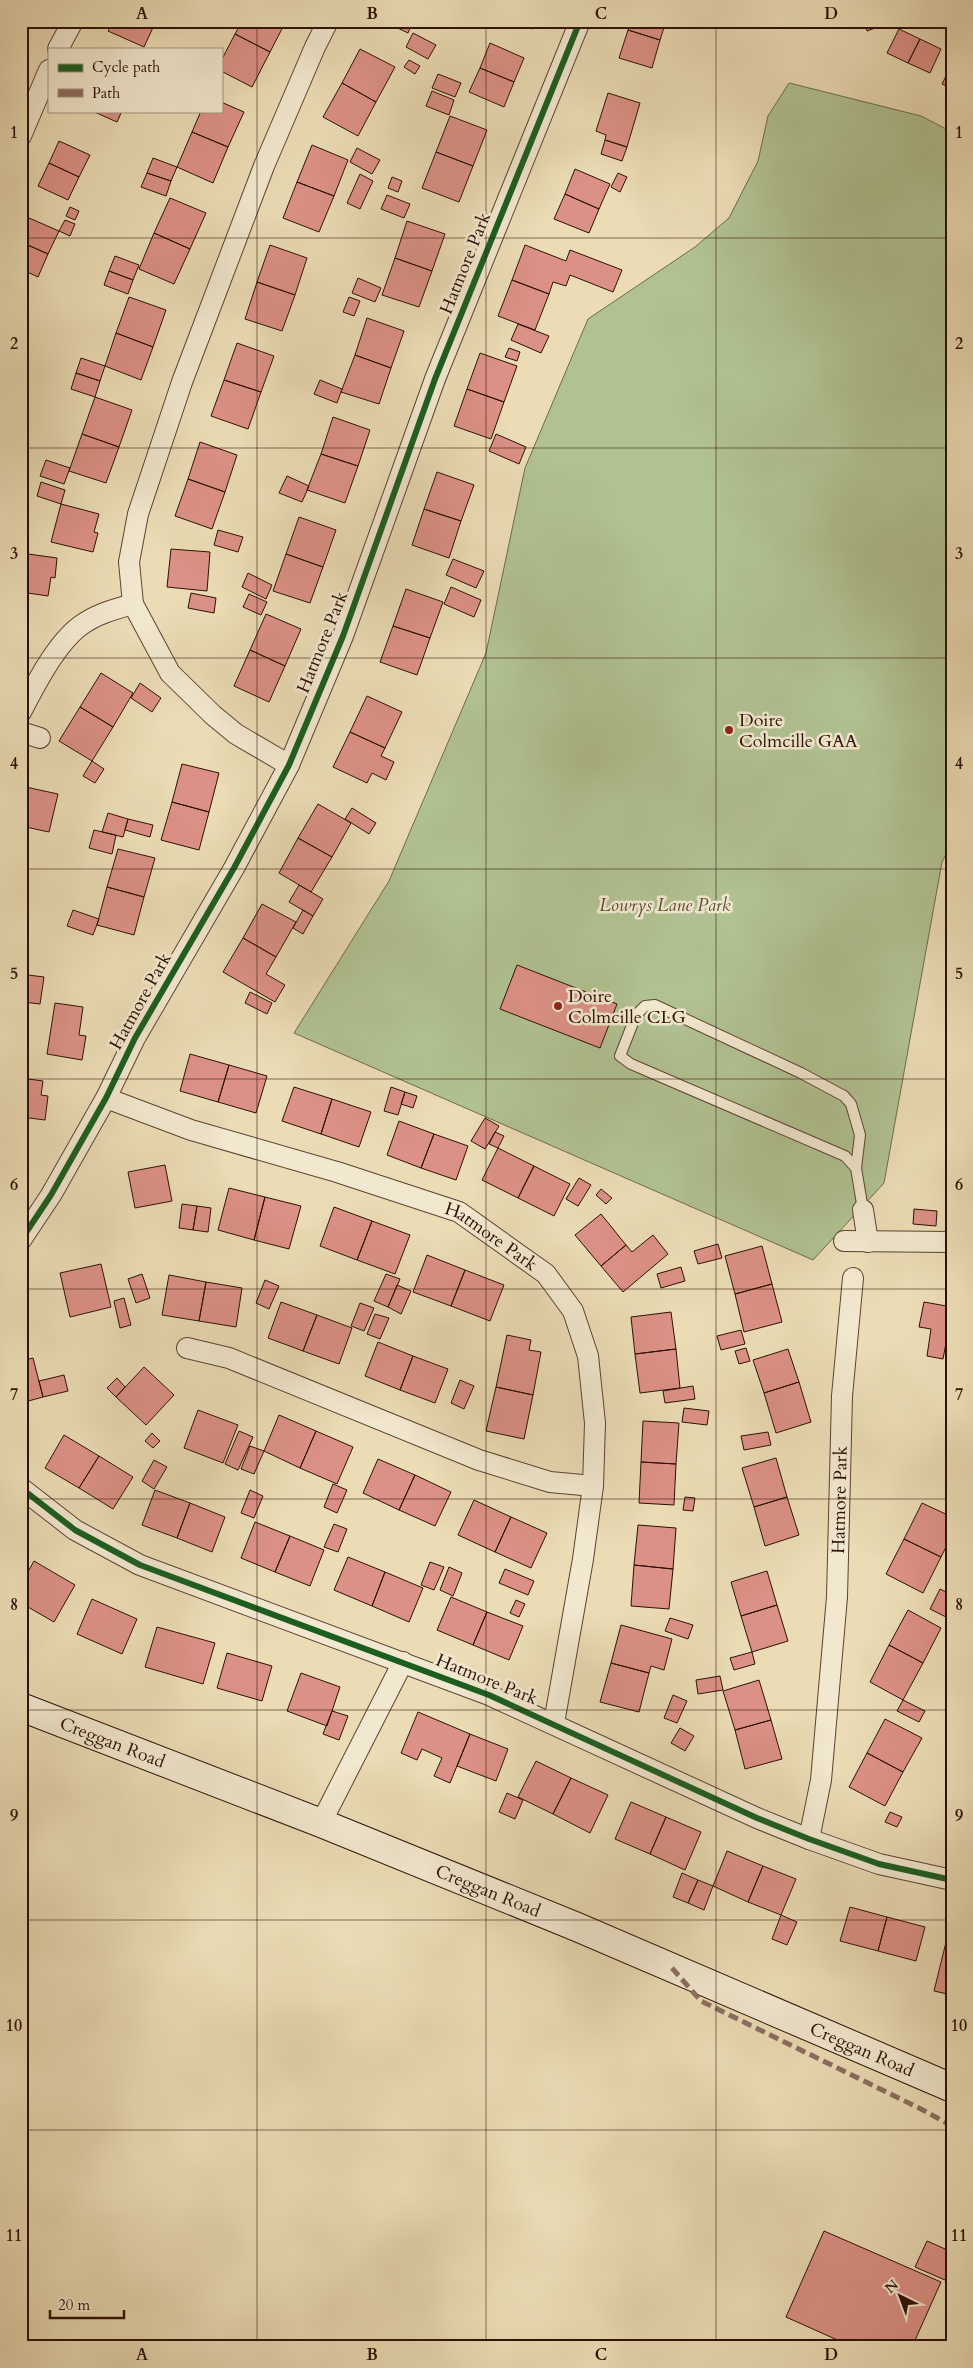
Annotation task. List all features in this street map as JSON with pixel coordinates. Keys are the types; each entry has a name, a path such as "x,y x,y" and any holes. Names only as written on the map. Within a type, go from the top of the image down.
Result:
{"main road":[{"name":"Creggan Road","path":"21,1707 321,1823 577,1928 952,2088"}],"street":[{"path":"59,48 73,21"},
{"path":"289,765 236,734 213,715 170,673 133,604 129,562 138,514 182,382 264,166 328,21"},
{"name":"Hatmore Park","path":"21,1240 51,1195 106,1098 156,999 234,868 289,765 342,636 435,379 580,21"},
{"path":"21,136 48,72"},
{"path":"21,712 54,656 79,626 104,612 133,604"},
{"path":"21,732 40,738"},
{"name":"Hatmore Park","path":"106,1098 191,1130 337,1172 459,1212 546,1274 573,1311 588,1356 595,1423 593,1486 583,1559 554,1723"},
{"path":"863,1210 868,1242"},
{"path":"844,1242 952,1242"},
{"name":"Hatmore Park","path":"809,1839 820,1780 837,1597 842,1396 853,1278"},
{"path":"187,1348 229,1358 479,1460 550,1482 593,1486"},
{"name":"Hatmore Park","path":"21,1488 75,1530 140,1565 403,1662 554,1723 757,1818 809,1839 879,1864 952,1880"},
{"path":"321,1823 403,1662"}],"lane":[{"path":"856,1168 845,1156 631,1064 620,1056 636,1016 645,1006 655,1006 801,1073 844,1096 852,1104 860,1136 856,1168 863,1210"}],"green space":[{"name":"Lowrys Lane Park","path":"789,83 921,116 952,132 952,843 942,862 884,1183 813,1260 294,1033 389,881 486,653 525,468 588,319 695,247 729,218 758,161 768,116"}],"building":[{"path":"113,21 156,21 144,47 108,31"},
{"path":"242,21 286,21 270,52 235,34"},
{"path":"383,21 413,21 408,33"},
{"path":"511,21 536,21 533,29"},
{"path":"631,21 666,21 660,40 628,30"},
{"path":"692,21 715,21 713,28"},
{"path":"864,21 892,21 892,22 867,31"},
{"path":"899,29 920,39 908,63 887,53"},
{"path":"628,30 660,40 652,68 619,58"},
{"path":"413,33 436,45 428,59 406,47"},
{"path":"235,34 270,52 252,87 222,72 222,59"},
{"path":"920,39 941,49 930,73 908,63"},
{"path":"490,43 524,58 514,82 480,68"},
{"path":"360,49 395,67 376,102 342,83"},
{"path":"409,60 420,66 415,74 404,67"},
{"path":"952,64 952,88 942,84"},
{"path":"480,68 514,82 504,107 469,92"},
{"path":"438,74 461,83 455,97 432,88"},
{"path":"342,83 376,102 358,136 323,117"},
{"path":"432,91 454,100 449,115 426,106"},
{"path":"608,93 640,103 627,147 605,140 606,135 596,131"},
{"path":"222,102 244,112 228,147 192,132 201,112 222,112"},
{"path":"94,112 122,112 117,122"},
{"path":"450,116 487,130 473,166 436,152"},
{"path":"192,132 228,147 213,183 177,167"},
{"path":"605,140 627,147 622,161 601,154"},
{"path":"59,141 90,155 79,177 49,163"},
{"path":"312,145 348,160 334,196 297,182"},
{"path":"357,148 380,160 372,174 350,162"},
{"path":"436,152 473,166 459,202 422,188"},
{"path":"153,158 177,167 171,181 147,173"},
{"path":"49,163 79,177 68,200 38,186"},
{"path":"575,169 610,184 599,209 565,194"},
{"path":"147,173 171,181 166,196 141,187"},
{"path":"618,173 627,177 620,192 611,187"},
{"path":"360,174 373,181 360,209 347,203"},
{"path":"392,177 402,181 398,192 388,188"},
{"path":"297,182 334,196 319,232 283,218"},
{"path":"565,194 599,209 589,233 554,219"},
{"path":"387,195 410,204 404,218 381,209"},
{"path":"170,198 206,213 190,249 154,233"},
{"path":"70,207 79,211 75,220 66,216"},
{"path":"29,218 59,231 48,254 21,242 21,234"},
{"path":"65,220 75,224 70,236 59,231"},
{"path":"407,221 445,234 432,271 395,258"},
{"path":"154,233 190,249 174,284 139,269"},
{"path":"21,242 48,254 38,277 21,269"},
{"path":"270,245 307,258 295,295 257,282"},
{"path":"525,245 566,261 570,250 622,270 613,292 570,275 566,286 553,282 549,294 512,280"},
{"path":"115,256 139,265 133,280 109,271"},
{"path":"395,258 432,271 419,307 382,295"},
{"path":"109,271 133,280 128,294 104,285"},
{"path":"358,278 381,288 375,302 352,293"},
{"path":"512,280 549,294 535,330 498,316"},
{"path":"257,282 295,295 282,331 245,319"},
{"path":"129,297 166,310 153,347 116,333"},
{"path":"349,297 360,301 354,316 343,312"},
{"path":"367,318 404,331 391,368 355,355"},
{"path":"518,324 549,336 541,353 511,340"},
{"path":"116,333 153,347 141,380 105,366"},
{"path":"237,343 274,356 261,392 224,380"},
{"path":"509,348 520,352 517,361 505,357"},
{"path":"480,353 517,366 504,402 467,389"},
{"path":"355,355 391,368 379,404 341,392"},
{"path":"81,358 105,366 100,381 76,373"},
{"path":"76,373 100,381 95,397 71,389"},
{"path":"224,380 261,392 248,429 211,416"},
{"path":"320,380 342,389 337,403 314,394"},
{"path":"467,389 504,402 491,439 454,426"},
{"path":"95,397 132,410 119,447 82,434"},
{"path":"333,417 370,430 358,466 321,454"},
{"path":"82,434 119,447 106,483 69,471"},
{"path":"496,434 526,447 519,464 489,451"},
{"path":"200,442 237,455 225,492 188,479"},
{"path":"321,454 358,466 345,503 307,490"},
{"path":"46,460 70,468 64,484 40,476"},
{"path":"437,472 474,485 461,521 424,509"},
{"path":"287,476 309,486 302,502 279,493"},
{"path":"188,479 225,492 212,529 175,516"},
{"path":"41,482 65,490 61,504 37,496"},
{"path":"61,504 99,514 94,532 98,533 93,552 51,542"},
{"path":"424,509 461,521 449,558 412,545"},
{"path":"299,517 336,530 323,567 286,554"},
{"path":"218,530 243,537 238,552 214,545"},
{"path":"171,549 210,552 207,591 167,587"},
{"path":"21,553 57,558 55,578 51,577 48,596 21,592"},
{"path":"286,554 323,567 310,603 273,591"},
{"path":"453,559 484,571 476,588 446,575"},
{"path":"248,573 272,585 266,599 242,587"},
{"path":"451,587 481,600 474,617 444,604"},
{"path":"406,589 443,602 430,638 393,626"},
{"path":"191,593 216,598 214,613 188,608"},
{"path":"249,594 267,602 261,615 243,607"},
{"path":"266,614 301,629 285,666 250,650"},
{"path":"393,626 430,638 417,675 380,662"},
{"path":"250,650 285,666 269,702 234,686"},
{"path":"101,673 133,693 113,727 80,707"},
{"path":"140,683 161,698 152,712 131,698"},
{"path":"367,696 402,712 385,748 350,732"},
{"path":"80,707 113,727 92,761 59,741"},
{"path":"350,732 385,748 381,756 394,762 386,780 372,773 367,783 333,767"},
{"path":"92,761 104,769 95,783 83,776"},
{"path":"182,764 219,773 209,812 172,802"},
{"path":"21,786 58,794 49,832 21,826"},
{"path":"172,802 209,812 199,850 161,840"},
{"path":"318,804 351,823 332,857 298,838"},
{"path":"352,808 376,823 369,834 345,819"},
{"path":"108,813 128,819 123,837 102,832"},
{"path":"128,819 153,825 150,837 125,830"},
{"path":"94,830 116,835 112,854 89,848"},
{"path":"298,838 332,857 311,892 279,873"},
{"path":"118,849 155,858 144,897 107,887"},
{"path":"299,885 323,899 313,916 289,902"},
{"path":"107,887 144,897 134,935 97,925"},
{"path":"262,904 296,922 276,957 243,938"},
{"path":"73,910 99,919 93,935 67,926"},
{"path":"303,910 313,916 303,934 293,928"},
{"path":"243,938 276,957 266,974 285,985 275,1002 223,972"},
{"name":"Doire Colmcille CLG","path":"517,965 617,1004 600,1048 500,1009"},
{"path":"28,975 44,977 40,1004 23,1002"},
{"path":"250,992 272,1003 267,1014 245,1003"},
{"path":"55,1003 83,1007 79,1035 86,1036 82,1060 47,1054"},
{"path":"190,1054 229,1065 218,1102 180,1091"},
{"path":"229,1065 267,1076 256,1113 218,1102"},
{"path":"21,1078 43,1081 41,1095 48,1096 45,1120 21,1117"},
{"path":"294,1087 332,1099 321,1134 282,1121"},
{"path":"391,1087 405,1092 398,1115 384,1111"},
{"path":"405,1092 417,1096 413,1108 401,1104"},
{"path":"332,1099 371,1112 359,1147 321,1134"},
{"path":"485,1118 499,1126 485,1149 471,1141"},
{"path":"399,1121 434,1134 421,1168 387,1155"},
{"path":"495,1132 504,1136 498,1148 489,1144"},
{"path":"434,1134 468,1146 456,1180 421,1168"},
{"path":"498,1148 534,1166 518,1198 482,1180"},
{"path":"165,1165 172,1201 135,1208 128,1172"},
{"path":"534,1166 570,1184 554,1216 518,1198"},
{"path":"579,1178 591,1185 578,1206 566,1199"},
{"path":"229,1188 265,1197 254,1240 218,1230"},
{"path":"601,1189 612,1198 606,1204 596,1195"},
{"path":"265,1197 301,1206 289,1249 254,1240"},
{"path":"182,1204 197,1206 193,1230 179,1228"},
{"path":"197,1206 211,1208 208,1232 193,1230"},
{"path":"334,1207 372,1221 357,1260 320,1246"},
{"path":"914,1209 937,1211 936,1226 913,1224"},
{"path":"601,1214 626,1245 601,1266 575,1235"},
{"path":"372,1221 410,1235 395,1274 357,1260"},
{"path":"653,1235 668,1254 623,1292 601,1266 626,1245 632,1252"},
{"path":"718,1244 722,1258 698,1264 694,1251"},
{"path":"762,1246 772,1284 735,1294 725,1256"},
{"path":"427,1255 465,1270 451,1306 413,1292"},
{"path":"101,1264 111,1307 70,1317 60,1273"},
{"path":"681,1267 685,1281 661,1288 657,1274"},
{"path":"465,1270 504,1285 490,1321 451,1306"},
{"path":"142,1274 150,1298 136,1303 128,1279"},
{"path":"386,1274 400,1279 388,1307 374,1301"},
{"path":"169,1275 206,1282 199,1321 162,1315"},
{"path":"265,1280 279,1286 269,1309 256,1303"},
{"path":"206,1282 242,1288 236,1327 199,1321"},
{"path":"772,1284 782,1322 744,1332 735,1294"},
{"path":"397,1285 411,1291 401,1314 388,1307"},
{"path":"124,1298 131,1325 120,1328 114,1301"},
{"path":"281,1302 317,1315 303,1351 268,1338"},
{"path":"924,1302 952,1307 952,1333 948,1333 943,1359 927,1356 931,1329 919,1327"},
{"path":"360,1303 374,1308 364,1331 351,1326"},
{"path":"671,1312 676,1349 635,1354 631,1317"},
{"path":"375,1314 389,1318 380,1339 367,1334"},
{"path":"317,1315 352,1328 339,1364 303,1351"},
{"path":"741,1330 745,1344 721,1350 717,1336"},
{"path":"507,1335 531,1340 529,1350 541,1352 533,1395 496,1387"},
{"path":"378,1342 413,1356 400,1390 365,1376"},
{"path":"746,1348 750,1361 739,1364 735,1351"},
{"path":"676,1349 680,1388 640,1393 635,1354"},
{"path":"788,1349 799,1382 764,1393 753,1360"},
{"path":"413,1356 448,1369 435,1403 400,1390"},
{"path":"33,1358 43,1397 21,1403 21,1361"},
{"path":"144,1367 174,1395 146,1425 116,1397"},
{"path":"64,1375 68,1391 43,1397 39,1381"},
{"path":"117,1378 125,1387 116,1397 107,1388"},
{"path":"460,1380 474,1386 464,1409 451,1403"},
{"path":"799,1382 811,1422 776,1433 764,1393"},
{"path":"693,1386 695,1399 665,1403 663,1391"},
{"path":"496,1387 533,1395 524,1439 486,1431"},
{"path":"684,1408 709,1411 707,1425 682,1422"},
{"path":"198,1410 238,1425 223,1463 184,1448"},
{"path":"279,1415 316,1431 300,1468 264,1451"},
{"path":"643,1421 679,1423 676,1464 641,1462"},
{"path":"239,1431 253,1437 238,1470 225,1464"},
{"path":"316,1431 353,1447 337,1484 300,1468"},
{"path":"768,1432 771,1445 744,1450 741,1436"},
{"path":"152,1433 160,1441 153,1448 145,1441"},
{"path":"64,1435 99,1456 79,1488 45,1468"},
{"path":"250,1446 264,1451 254,1474 241,1469"},
{"path":"99,1456 133,1477 113,1509 79,1488"},
{"path":"776,1458 787,1497 754,1507 742,1468"},
{"path":"378,1459 415,1475 399,1510 363,1493"},
{"path":"154,1460 167,1467 154,1489 142,1481"},
{"path":"641,1462 676,1464 674,1505 639,1503"},
{"path":"415,1475 451,1492 435,1526 399,1510"},
{"path":"333,1484 347,1490 337,1513 324,1507"},
{"path":"155,1490 190,1503 177,1538 142,1525"},
{"path":"250,1490 263,1496 254,1518 241,1513"},
{"path":"685,1497 695,1498 693,1511 683,1510"},
{"path":"787,1497 799,1535 765,1546 754,1507"},
{"path":"474,1500 511,1517 495,1552 458,1535"},
{"path":"190,1503 225,1517 212,1552 177,1538"},
{"path":"922,1503 952,1517 952,1535 941,1557 904,1539"},
{"path":"511,1517 547,1533 531,1568 495,1552"},
{"path":"255,1522 290,1536 275,1572 241,1558"},
{"path":"334,1524 347,1529 338,1552 324,1547"},
{"path":"638,1525 676,1528 673,1569 634,1565"},
{"path":"290,1536 324,1550 310,1586 275,1572"},
{"path":"904,1539 941,1557 923,1593 886,1574"},
{"path":"348,1557 385,1572 372,1606 334,1590"},
{"path":"34,1561 75,1585 54,1622 21,1603 21,1584"},
{"path":"430,1562 444,1567 434,1590 421,1585"},
{"path":"634,1565 673,1569 669,1609 631,1606"},
{"path":"449,1567 462,1573 453,1596 440,1590"},
{"path":"505,1569 534,1581 528,1595 499,1583"},
{"path":"767,1571 777,1605 741,1616 731,1582"},
{"path":"385,1572 423,1588 409,1622 372,1606"},
{"path":"940,1589 952,1595 952,1620 930,1609"},
{"path":"451,1597 487,1612 473,1645 437,1630"},
{"path":"92,1599 137,1619 122,1654 77,1634"},
{"path":"516,1600 525,1604 519,1617 510,1613"},
{"path":"777,1605 788,1641 752,1652 741,1616"},
{"path":"908,1610 941,1628 923,1663 889,1645"},
{"path":"487,1612 523,1626 509,1660 473,1645"},
{"path":"670,1618 693,1625 688,1639 665,1631"},
{"path":"621,1625 672,1639 664,1670 651,1666 649,1673 611,1663"},
{"path":"157,1627 215,1643 203,1684 145,1667"},
{"path":"889,1645 923,1663 903,1700 870,1682"},
{"path":"752,1652 755,1664 734,1670 730,1658"},
{"path":"227,1653 272,1666 262,1701 217,1688"},
{"path":"611,1663 649,1673 639,1712 600,1702"},
{"path":"301,1673 340,1687 327,1726 287,1711"},
{"path":"720,1676 723,1690 698,1694 696,1680"},
{"path":"759,1680 771,1720 735,1730 723,1691"},
{"path":"673,1695 687,1701 677,1723 664,1718"},
{"path":"903,1700 925,1711 919,1722 897,1711"},
{"path":"332,1711 348,1716 339,1740 323,1734"},
{"path":"418,1712 470,1734 450,1783 434,1776 442,1758 422,1749 417,1760 401,1753"},
{"path":"885,1719 922,1738 903,1772 867,1753"},
{"path":"771,1720 782,1759 745,1769 735,1730"},
{"path":"680,1728 694,1736 685,1751 671,1743"},
{"path":"470,1734 508,1749 496,1781 457,1766"},
{"path":"867,1753 903,1772 885,1806 849,1787"},
{"path":"951,1753 952,1780 948,1780"},
{"path":"536,1761 571,1778 553,1814 518,1797"},
{"path":"571,1778 608,1795 590,1833 553,1814"},
{"path":"507,1793 523,1800 515,1819 499,1812"},
{"path":"631,1802 666,1817 650,1854 615,1839"},
{"path":"890,1812 902,1817 897,1827 885,1822"},
{"path":"666,1817 701,1832 685,1870 650,1854"},
{"path":"727,1851 763,1866 748,1902 713,1886"},
{"path":"763,1866 796,1879 781,1915 748,1902"},
{"path":"682,1873 698,1880 688,1903 673,1897"},
{"path":"698,1880 713,1886 704,1910 688,1903"},
{"path":"850,1907 887,1917 878,1951 840,1941"},
{"path":"781,1915 797,1922 787,1945 772,1939"},
{"path":"887,1917 925,1927 916,1961 878,1951"},
{"path":"948,1934 952,1934 952,1995 934,1991"},
{"path":"824,2231 941,2282 912,2347 853,2347 786,2317"},
{"path":"927,2241 952,2252 952,2283 915,2267"}],"marked path":[{"path":"672,1968 701,2001 952,2126"}],"cycle path":[{"path":"21,1240 51,1195 106,1098 135,1038 234,868 289,765 343,636 435,379 580,21"},
{"path":"21,1488 75,1530 140,1565 489,1695 757,1818 809,1839 879,1864 952,1880"}],"place":[{"name":"Doire Colmcille GAA","path":"729,730"},
{"name":"Doire Colmcille CLG","path":"558,1006"}]}
